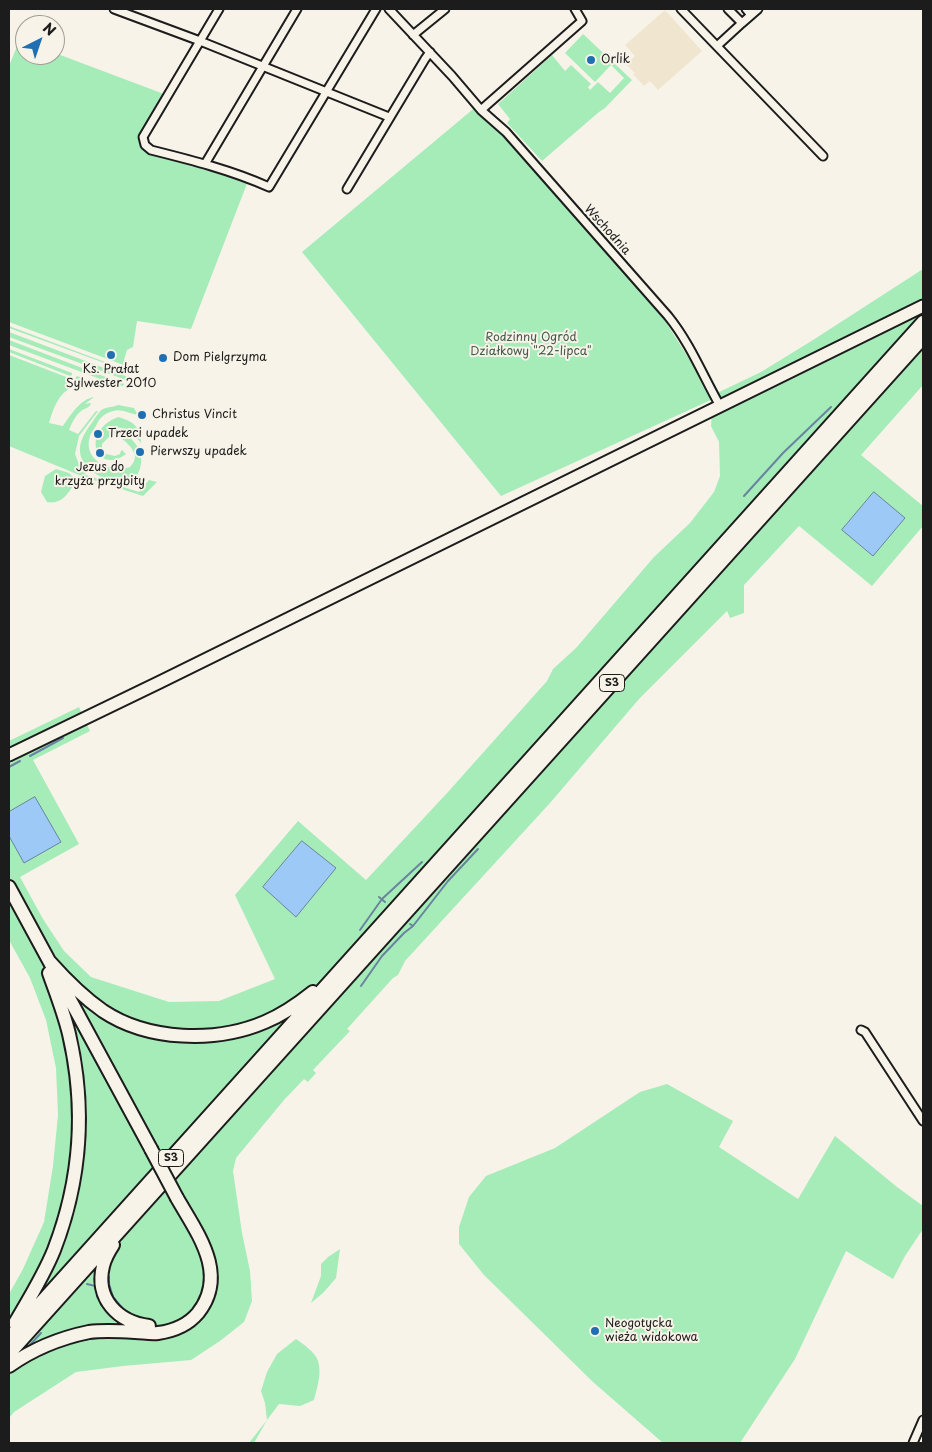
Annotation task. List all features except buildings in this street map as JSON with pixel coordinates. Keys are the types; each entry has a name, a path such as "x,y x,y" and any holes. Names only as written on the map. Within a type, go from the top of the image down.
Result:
{"highway":[{"name":"S3","path":"9,1338 923,322"},
{"name":"S3","path":"9,1354 923,338"},
{"path":"9,887 49,967 175,1200 202,1261 204,1275 198,1301 187,1313 177,1320 156,1326 132,1322 123,1318 107,1300 101,1280 103,1265 121,1229"},
{"path":"9,899 49,967 66,1024 74,1061 80,1112 78,1147 70,1200 54,1250 33,1293 9,1334"},
{"path":"49,967 104,1012 122,1021 148,1030 176,1035 198,1036 221,1034 262,1023 288,1010 333,978"},
{"path":"9,1366 23,1356 64,1338 91,1332 155,1333 170,1331 194,1317 203,1306 210,1290 209,1258 204,1245 175,1200"}],"main road":[{"path":"11,755 923,306"}],"street":[{"path":"114,9 200,41 389,117"},
{"path":"218,9 143,137 145,145 151,150 205,164 252,179 269,187 376,9"},
{"path":"205,164 297,9"},
{"name":"Wschodnia","path":"390,9 482,110 506,132 674,323 720,406"},
{"path":"414,35 445,9"},
{"path":"482,110 582,21 575,9"},
{"path":"681,9 823,156"},
{"path":"728,9 742,23"},
{"path":"715,43 742,23 748,12 757,9"},
{"path":"346,189 424,58 430,52"},
{"path":"861,1030 865,1032 923,1120"},
{"path":"912,1443 923,1420"}],"shaded area":[{"path":"665,10 702,51 658,90 650,81 644,86 633,74 635,73 626,64 635,56 625,45"}],"green space":[{"path":"583,34 632,80 605,108 542,161 507,123 510,119 498,104 552,55 565,71 571,65 591,84 588,87 590,90 598,82 610,93 624,78 611,65 595,82 565,53"},
{"path":"15,51 15,65 65,65 65,57 164,94 140,135 139,142 144,151 248,181 191,329 137,321 133,347 127,350 124,360 129,367 9,322 9,66"},
{"name":"Rodzinny Ogród Działkowy \"22-lipca\"","path":"478,105 657,308 713,397 713,395 761,372 923,269 923,385 861,455 923,506 923,526 872,586 799,526 744,585 744,613 730,618 727,611 639,699 550,803 405,961 398,975 393,978 347,1029 350,1031 313,1070 316,1073 308,1082 304,1079 284,1100 236,1158 233,1171 242,1233 250,1271 252,1301 244,1322 191,1360 76,1372 14,1412 9,1418 9,1294 23,1269 44,1222 53,1166 58,1115 56,1068 46,1020 30,978 9,940 9,741 79,707 90,731 33,760 79,844 20,877 43,919 64,951 91,977 169,1002 219,1001 275,979 235,895 298,821 366,880 547,681 553,669 576,648 654,557 690,523 714,492 720,476 719,442 711,426 713,399 501,496 302,252"},
{"path":"9,326 129,371 129,372 9,328"},
{"path":"9,332 128,377 129,380 9,337"},
{"path":"9,340 124,384 123,386 111,383 9,345"},
{"path":"9,349 72,373 72,375 70,376 9,352"},
{"path":"9,355 69,378 72,387 63,394 54,407 49,423 63,426 80,404 94,397 85,404 91,404 77,415 69,430 78,434 96,411 98,411 79,436 75,454 86,475 139,492 149,480 157,482 143,496 84,477 9,446"},
{"path":"77,376 93,382 93,385 84,389 74,387 74,380"},
{"path":"118,405 134,408 140,415 120,410 107,413 90,435 90,452 94,458 107,467 122,469 130,467 134,462 135,456 132,449 123,439 112,436 102,444 106,454 115,456 120,454 122,450 126,454 116,459 107,460 100,456 96,449 96,441 99,432 106,424 118,417 128,420 135,425 141,437 141,443 127,429 115,428 135,442 141,455 140,470 136,477 139,480 132,483 113,482 95,473 82,460 80,452 83,437 98,414 103,409"},
{"path":"56,469 69,473 76,480 65,497 57,502 47,502 41,492 45,476"},
{"path":"667,1084 733,1121 719,1147 798,1199 835,1136 923,1206 923,1229 905,1256 893,1279 846,1251 795,1359 740,1443 663,1443 593,1382 484,1275 459,1244 459,1227 469,1197 486,1176 555,1148 640,1092"},
{"path":"340,1249 336,1278 311,1303 321,1276 321,1264"},
{"path":"296,1339 312,1352 318,1361 318,1386 314,1400 300,1406 279,1404 267,1420 261,1391 267,1372 277,1354"},
{"path":"267,1420 254,1443 249,1443"}],"water":[{"path":"874,492 905,518 873,556 842,530"},
{"path":"35,797 61,842 24,863 9,836 9,812"},
{"path":"302,841 336,868 296,917 263,887"}],"waterway":[{"path":"744,496 783,453 831,407"},
{"path":"30,756 63,738"},
{"path":"9,767 20,761"},
{"path":"413,926 448,881 478,849"},
{"path":"360,930 382,899 422,862"},
{"path":"379,897 385,902"},
{"path":"361,986 382,956 413,926 410,924"},
{"path":"36,1274 42,1263"},
{"path":"47,1279 53,1268"},
{"path":"95,1276 96,1286"},
{"path":"109,1277 109,1284"},
{"path":"87,1284 95,1286 96,1290"},
{"path":"109,1284 113,1297 124,1310"},
{"path":"117,1320 123,1324"},
{"path":"30,1348 29,1346 41,1333"},
{"path":"82,1340 107,1337"}],"place":[{"name":"Orlik","path":"591,60"},
{"name":"Ks. Prałat Sylwester 2010","path":"111,355"},
{"name":"Dom Pielgrzyma","path":"163,358"},
{"name":"Christus Vincit","path":"142,415"},
{"name":"Trzeci upadek","path":"98,434"},
{"name":"Pierwszy upadek","path":"140,452"},
{"name":"Jezus do krzyża przybity","path":"100,453"},
{"name":"Neogotycka wieża widokowa","path":"595,1331"}]}
